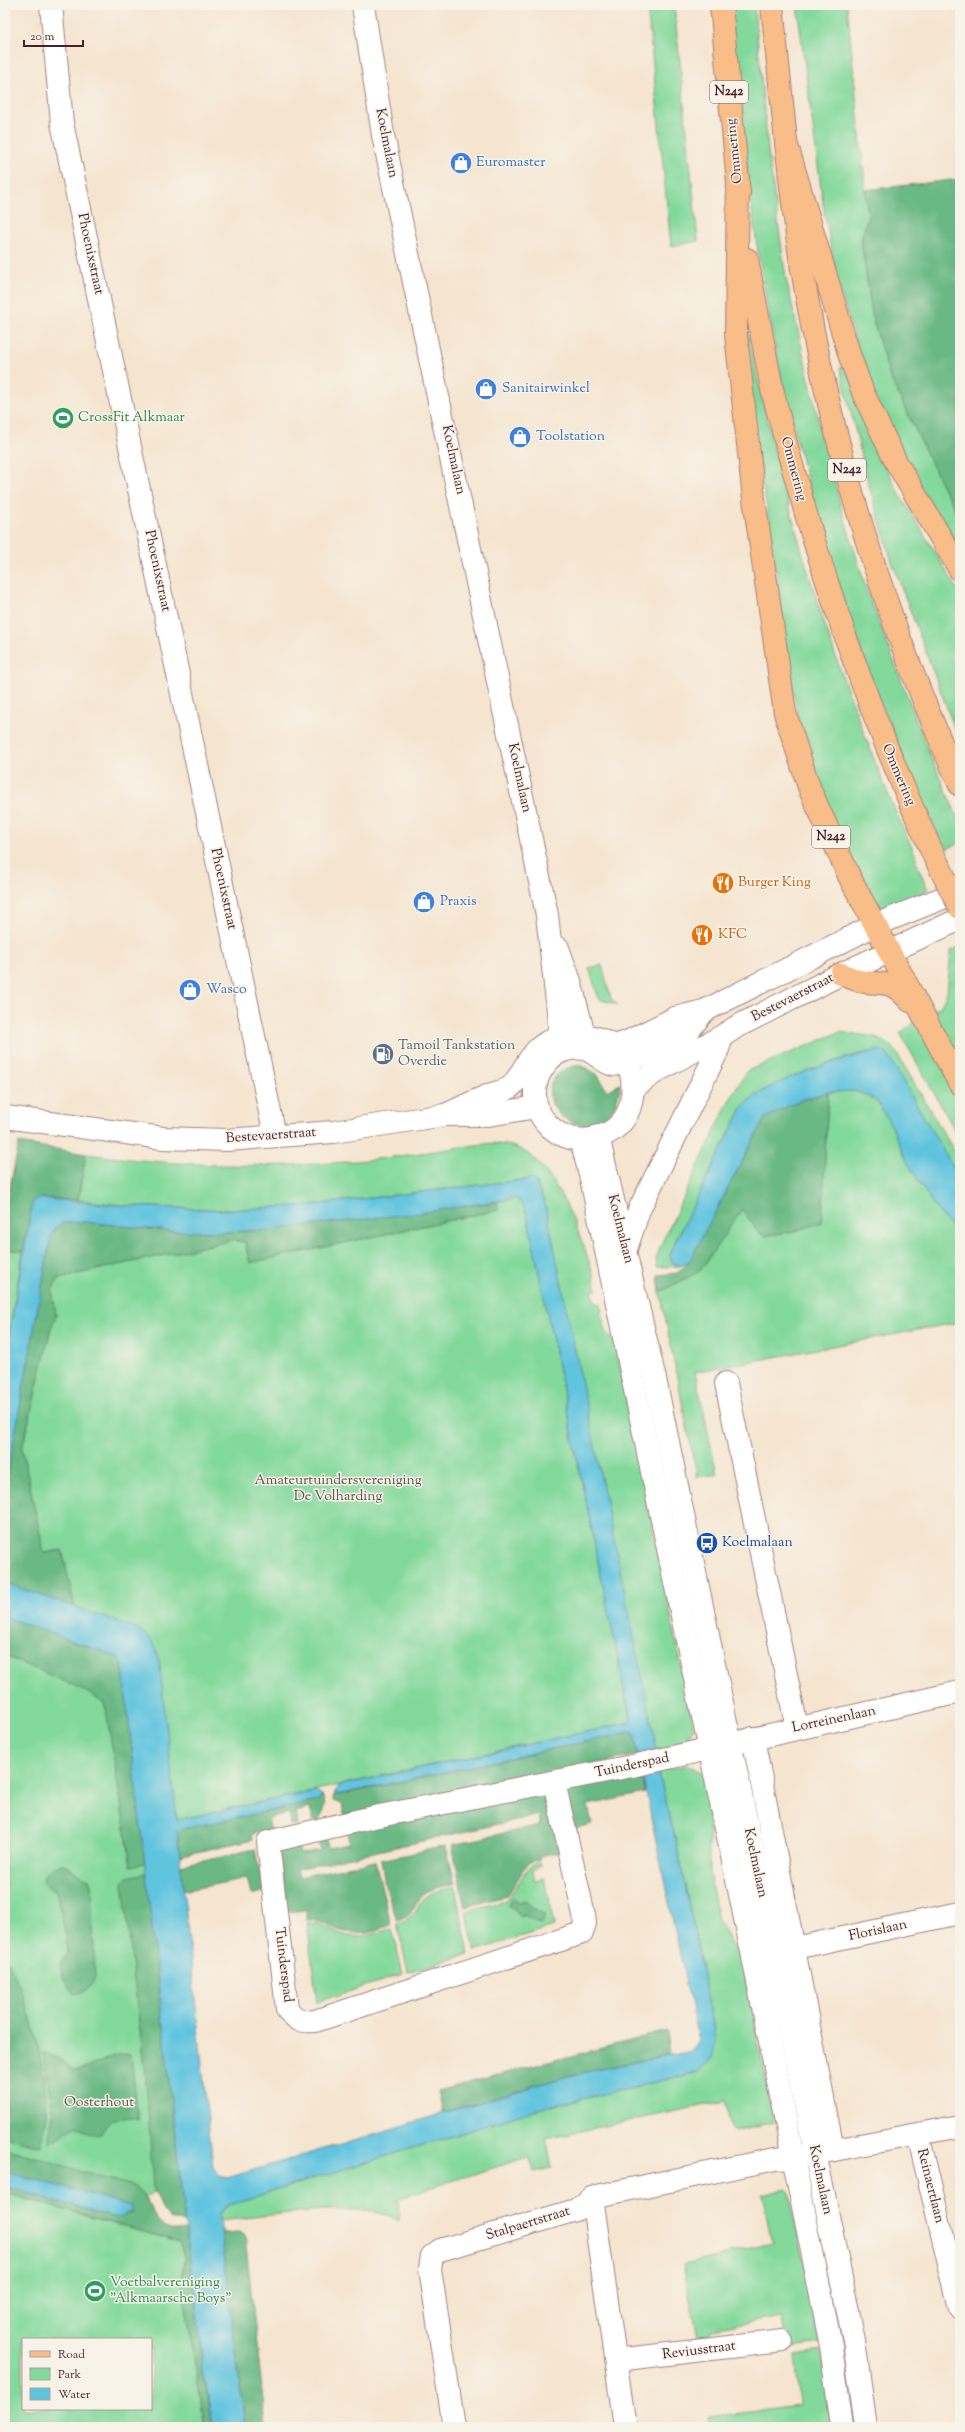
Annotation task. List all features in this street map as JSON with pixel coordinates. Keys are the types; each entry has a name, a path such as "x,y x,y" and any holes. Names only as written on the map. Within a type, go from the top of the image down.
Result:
{"main road":[{"name":"Ommering","path":"721,5 749,275 772,389 793,475 835,610 895,770 934,856 960,908"},
{"name":"N242","path":"772,5 786,142 802,270 827,390 844,460 896,626 960,785"},
{"name":"N242","path":"786,142 850,357 864,396 896,462 960,570"},
{"name":"N242","path":"738,178 736,335 754,499 785,713 810,790 875,925 919,1011 960,1084"},
{"name":"N242","path":"841,974 866,982 887,983 894,986 919,1011"}],"street":[{"name":"Phoenixstraat","path":"52,5 62,123 275,1136"},
{"name":"Koelmalaan","path":"363,5 383,135 547,915 558,1011 556,1046"},
{"name":"Bestevaerstraat","path":"620,1054 686,1034 704,1011 875,925 960,891"},
{"name":"Koelmalaan","path":"547,915 570,981 584,1035"},
{"name":"Bestevaerstraat","path":"633,1089 645,1078 722,1037 736,1027 841,974 960,918"},
{"path":"584,1035 602,1038 620,1054 631,1072 633,1089 630,1110 617,1127 590,1138 566,1137 554,1130 536,1107 535,1083 542,1068 556,1046 584,1035"},
{"path":"626,1250 639,1210 717,1052 722,1037"},
{"path":"445,1115 509,1088 518,1079 531,1055 547,1042 568,1049 584,1050 613,1065 620,1054"},
{"name":"Bestevaerstraat","path":"5,1117 163,1138 227,1140 333,1132 445,1115 488,1115 536,1107"},
{"name":"Koelmalaan","path":"590,1138 626,1250 676,1478 730,1743 824,2152"},
{"name":"Koelmalaan","path":"590,1138 590,1174 753,1957 792,2158 831,2346 842,2427"},
{"path":"726,1383 798,1728"},
{"name":"Lorreinenlaan","path":"709,1748 960,1692"},
{"name":"Koelmalaan","path":"753,1738 795,1948 824,2152 866,2427"},
{"name":"Tuinderspad","path":"554,1782 584,1915 585,1923 582,1933 315,2021 300,2021 292,2017 287,2009 268,1842 369,1818 663,1760 709,1748"},
{"name":"Florislaan","path":"795,1948 960,1913"},
{"name":"Stalpaertstraat","path":"454,2427 430,2269 432,2256 440,2250 576,2210 592,2197 775,2159 792,2158 960,2126"},
{"name":"Reinaertlaan","path":"918,2135 960,2308"},
{"path":"592,2197 625,2427"},
{"name":"Reviusstraat","path":"616,2360 782,2341"}],"green space":[{"path":"647,5 674,5 698,241 671,246"},
{"path":"729,5 754,5 769,159 786,278 819,423 841,507 867,591 928,750 960,823 960,843 944,850 891,729 851,621 828,552 808,484 790,414 768,313 752,211 739,108"},
{"path":"797,5 847,5 868,217 861,240 873,320 890,377 943,487 960,518 960,551 911,474 866,379 836,276 823,204"},
{"path":"960,179 960,518 943,487 890,377 873,320 861,240 868,217 865,190"},
{"path":"748,333 771,435 797,536 828,635 864,733 889,796 917,858 915,859 928,890 880,912 872,906 820,791 800,728 786,652 771,531 756,447 741,334"},
{"path":"847,366 868,423 895,487 960,593 960,743 892,562 869,486 840,368"},
{"path":"960,946 960,1075 928,1013 941,1006 947,993 951,951"},
{"path":"602,965 611,999 618,1005 599,999 589,968"},
{"path":"917,1020 960,1099 960,1139 900,1033"},
{"path":"840,1032 875,1037 893,1047 960,1161 960,1179 885,1052 874,1051 840,1059 766,1089 755,1095 743,1106 671,1250 672,1262 680,1266 657,1267 656,1259 660,1247 729,1101 747,1071"},
{"path":"580,1065 597,1074 607,1091 620,1084 615,1105 606,1117 586,1125 572,1122 560,1115 553,1104 550,1092 552,1081 562,1071"},
{"path":"856,1091 876,1100 890,1123 909,1165 932,1203 960,1239 960,1322 695,1372 717,1474 697,1477 660,1292 700,1271 742,1208 757,1231 822,1222 828,1092"},
{"path":"828,1092 822,1222 800,1230 765,1236 757,1231 742,1209 700,1271 660,1292 658,1275 677,1273 689,1262 765,1118 798,1101"},
{"path":"19,1143 86,1154 78,1200 39,1198 32,1206 23,1251 5,1249 5,1211"},
{"path":"493,1143 520,1149 534,1159 547,1173 559,1191 579,1233 587,1254 597,1290 592,1291 595,1303 600,1303 606,1332 615,1343 694,1728 680,1747 654,1752 545,1203 535,1181 531,1179 311,1205 230,1210 129,1206 78,1200 86,1154 188,1164 290,1165 358,1161"},
{"name":"Amateurtuindersvereniging De Volharding","path":"515,1198 522,1204 527,1214 631,1722 177,1820 157,1649 139,1629 75,1608 62,1550 44,1553 22,1449 51,1328 56,1315 52,1290 59,1278 233,1240 245,1242 250,1262 498,1210 497,1202"},
{"path":"497,1202 498,1210 250,1263 245,1242 233,1240 59,1278 52,1290 56,1315 51,1328 22,1449 44,1553 62,1550 75,1608 5,1583 5,1489 51,1236 56,1227 63,1223 85,1222 170,1231 220,1232 269,1230"},
{"path":"5,1249 23,1251 5,1357"},
{"name":"Oosterhout","path":"5,1604 138,1653 202,2164 125,2209 5,2179"},
{"path":"5,1617 118,1657 122,1661 145,1863 131,1866 105,1704 80,1688 5,1656"},
{"path":"631,1732 634,1734 638,1755 344,1815 342,1804 334,1801 335,1792 340,1795"},
{"path":"688,1765 704,1774 709,1799 709,1872 718,1920 742,1960 774,2122 732,2131 725,2101 546,2138 552,2168 534,2172 528,2157 398,2198 399,2221 384,2214 340,2210 286,2213 220,2221 220,2214 228,2205 542,2108 699,2072 716,2040 677,1845 658,1770"},
{"path":"642,1774 645,1793 588,1805 592,1824 575,1828 567,1792 570,1788"},
{"path":"547,1789 561,1852 539,1856 540,1859 528,1863 507,1896 465,1907 452,1845 540,1825 539,1815 297,1869 299,1877 375,1861 391,1925 367,1932 355,1933 336,1929 322,1922 306,1920 306,1910 287,1912 279,1852 280,1847 297,1841 300,1854 320,1850 317,1837 325,1835 328,1848 349,1844 347,1831"},
{"path":"322,1795 325,1808 319,1820 313,1821 310,1808 296,1812 298,1824 290,1826 288,1813 268,1818 270,1830 252,1834 253,1839 179,1856 177,1830 318,1801"},
{"path":"446,1846 455,1884 427,1891 419,1898 410,1913 397,1920 385,1885 381,1860"},
{"path":"255,1849 264,1892 251,1895 247,1878 183,1891 180,1865"},
{"path":"540,1862 541,1866 532,1870 534,1880 544,1878 554,1926 475,1951 466,1911 506,1901 530,1866","holes":["530,1906 545,1915 540,1924 525,1915 517,1914 515,1909"]},
{"path":"65,1864 79,1875 89,1879 91,1884 95,1977 88,1989 74,1994 64,1979 61,1969 63,1959 67,1954 65,1931 56,1892 48,1888 43,1882 44,1875 55,1867"},
{"path":"146,1873 185,2223 171,2219 163,2211 153,2187 147,2094 123,1883 127,1877"},
{"path":"455,1887 469,1954 408,1972 397,1923 405,1920 415,1913 423,1899 431,1893"},
{"path":"512,1897 519,1902 524,1900 528,1902 530,1906 545,1915 543,1923 540,1924 525,1915 521,1917 515,1909 508,1905"},
{"path":"307,1923 321,1925 339,1933 353,1936 366,1936 392,1929 403,1974 317,2002"},
{"path":"5,1957 22,1991 35,2032 40,2054 47,2113 46,2126 41,2146 5,2137"},
{"path":"667,2031 670,2054 568,2076 442,2113 437,2091"},
{"path":"43,2053 59,2058 73,2071 81,2070 116,2055 131,2055 138,2119 130,2117 114,2119 107,2124 101,2134 92,2135 75,2126 62,2136 49,2142 53,2113"},
{"path":"5,2148 133,2186 146,2200 155,2216 161,2222 175,2231 186,2231 203,2359 201,2371 202,2377 206,2383 213,2427 205,2427 182,2283 184,2257 179,2242 5,2193 5,2187 117,2218 131,2213 130,2206 5,2171"},
{"path":"786,2188 789,2192 820,2343 786,2348 782,2317 711,2329 705,2339 699,2343 683,2264 772,2243 762,2194"},
{"name":"Voetbalvereniging \"Alkmaarsche Boys\"","path":"5,2193 179,2242 184,2257 183,2274 205,2427 5,2427"},
{"path":"221,2229 224,2233 240,2232 245,2236 266,2427 245,2427"},
{"path":"821,2351 832,2427 709,2427 708,2417 800,2406 795,2355"}],"water":[{"path":"880,1050 885,1052 889,1057 960,1179 960,1239 932,1203 909,1165 890,1123 876,1100 856,1091 828,1092 798,1101 765,1118 689,1262 680,1266 672,1262 670,1257 671,1250 743,1106 756,1096 789,1078 827,1064"},
{"path":"532,1179 535,1182 545,1203 657,1750 638,1755 634,1734 631,1732 337,1795 335,1792 338,1786 631,1722 527,1214 522,1204 515,1198 427,1212 269,1230 220,1232 170,1231 85,1222 63,1223 56,1227 51,1236 5,1489 5,1357 33,1200 38,1198 129,1206 230,1210 311,1205"},
{"path":"5,1583 139,1629 152,1643 157,1650 159,1660 177,1820 316,1791 322,1795 318,1801 177,1830 213,2167 219,2176 227,2178 568,2076 692,2050 698,2040 642,1774 658,1770 677,1845 716,2040 712,2058 698,2072 542,2108 228,2205 220,2214 220,2221 245,2427 213,2427 207,2383 201,2371 203,2359 185,2223 122,1661 118,1657 5,1617"},
{"path":"5,2171 131,2206 131,2213 126,2213 122,2218 117,2218 5,2187"}],"place":[{"name":"Euromaster","path":"461,163"},
{"name":"Sanitairwinkel","path":"486,389"},
{"name":"CrossFit Alkmaar","path":"63,418"},
{"name":"Toolstation","path":"520,437"},
{"name":"Burger King","path":"723,883"},
{"name":"Praxis","path":"424,902"},
{"name":"KFC","path":"702,935"},
{"name":"Wasco","path":"190,990"},
{"name":"Tamoil Tankstation Overdie","path":"383,1054"},
{"name":"Koelmalaan","path":"707,1543"},
{"name":"Voetbalvereniging \"Alkmaarsche Boys\"","path":"95,2291"}]}
